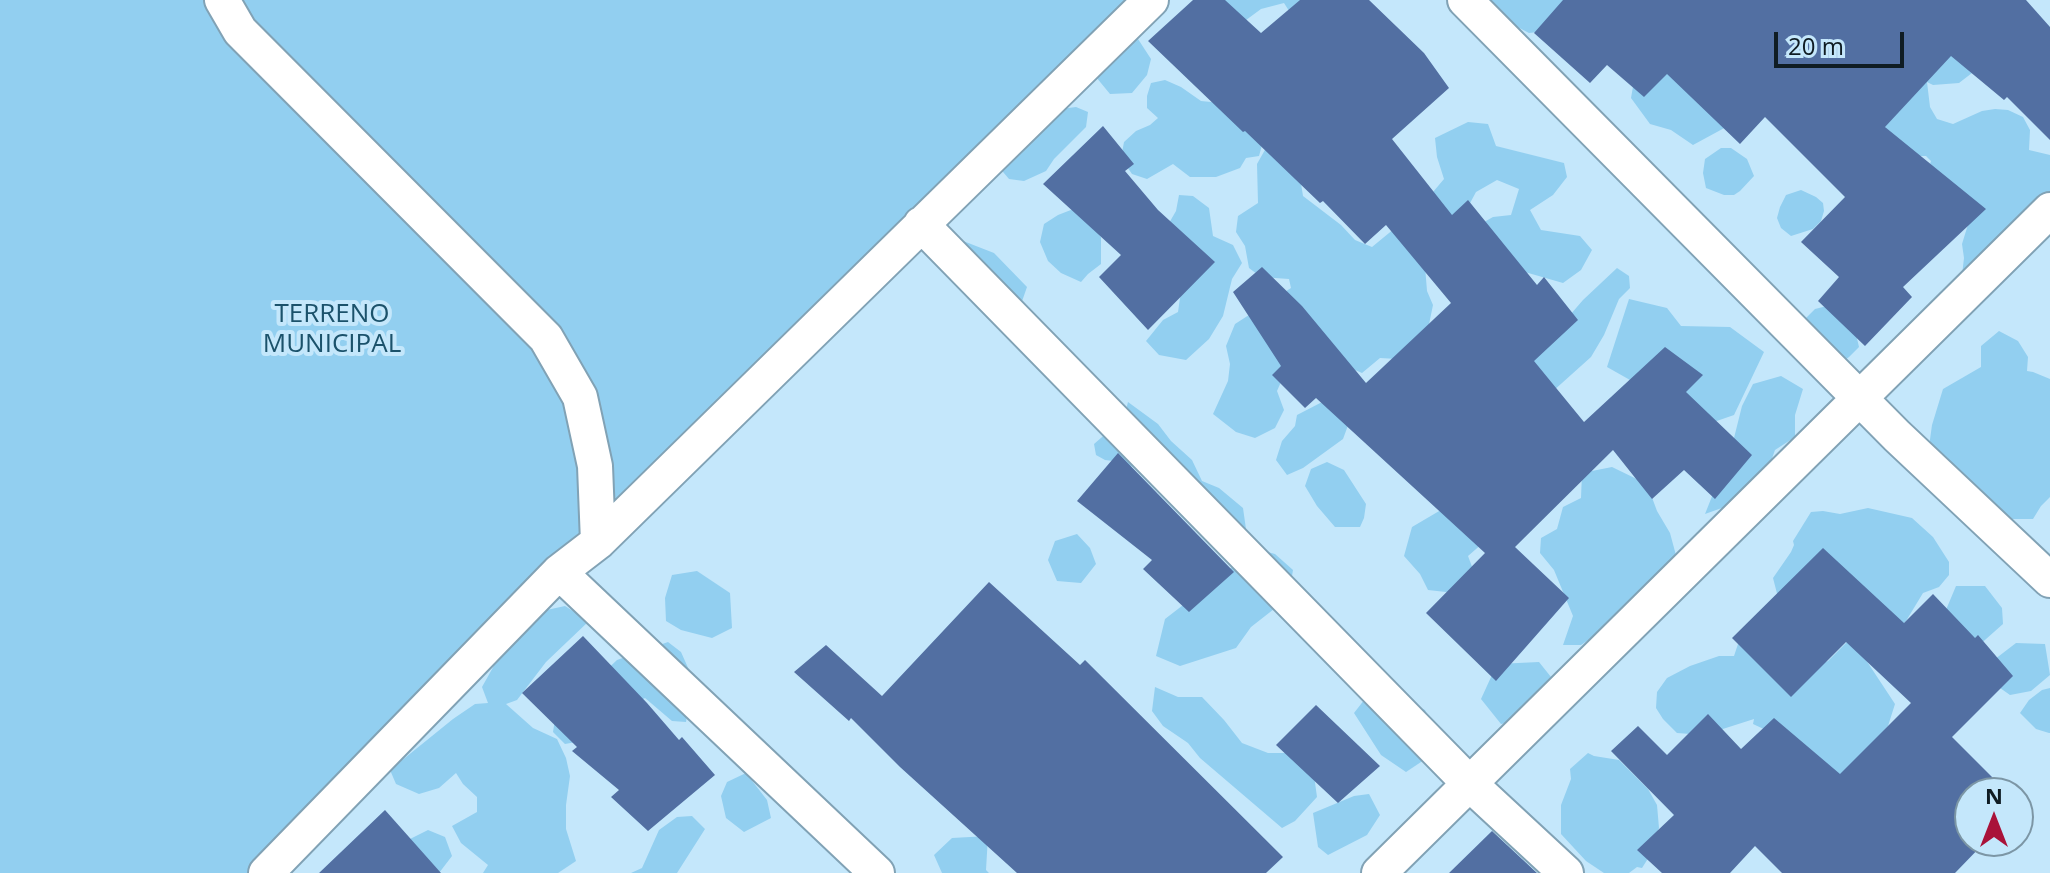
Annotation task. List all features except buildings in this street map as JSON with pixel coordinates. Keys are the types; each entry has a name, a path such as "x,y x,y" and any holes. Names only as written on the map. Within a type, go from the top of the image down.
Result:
{"street":[{"path":"222,0 240,31 546,338 580,397 595,466 598,542"},
{"path":"266,873 559,572 598,542 1151,0"},
{"path":"1465,0 1860,398 2050,580"},
{"path":"1379,873 2050,210"},
{"path":"921,224 1470,784 1566,873"},
{"path":"559,572 877,873"}],"green space":[{"name":"TERRENO MUNICIPAL","path":"0,0 1145,0 259,873 0,873"},
{"path":"1220,0 1312,0 1291,14 1284,3 1261,9 1242,23"},
{"path":"1478,0 1601,0 1571,28 1529,33"},
{"path":"1813,0 1976,62 1972,73 1959,83 1933,85 1927,82 1930,107 1937,119 1953,124 1982,111 1995,109 2008,110 2023,117 2030,130 2029,150 2050,155 2050,219 1962,275 1962,244 1970,218 1928,171 1931,161 1926,156 1917,156 1888,132"},
{"path":"1138,39 1151,59 1147,75 1132,93 1110,94 1096,77 1122,45"},
{"path":"1672,70 1728,126 1693,145 1671,130 1650,124 1631,98 1634,81"},
{"path":"1165,80 1201,101 1221,103 1264,138 1259,156 1246,158 1240,168 1216,177 1190,177 1173,164 1147,179 1132,174 1121,158 1124,142 1158,118 1147,108 1147,96 1151,83"},
{"path":"1076,107 1088,112 1086,127 1046,171 1024,181 1009,179 998,166 1061,109"},
{"path":"1468,122 1488,124 1496,146 1564,163 1567,177 1553,195 1530,210 1541,230 1580,236 1592,250 1581,270 1563,283 1511,268 1479,225 1493,217 1511,215 1519,189 1497,180 1476,192 1462,218 1437,239 1433,192 1444,179 1435,138"},
{"path":"1266,148 1299,171 1303,196 1341,225 1355,240 1372,247 1406,219 1424,254 1427,291 1433,305 1427,334 1397,359 1380,358 1362,373 1341,364 1284,375 1277,391 1284,410 1275,428 1255,438 1236,432 1213,414 1228,381 1230,364 1226,346 1235,324 1291,288 1289,279 1261,277 1249,268 1245,246 1236,232 1238,216 1258,203 1257,164"},
{"path":"1721,148 1731,148 1747,159 1754,176 1734,195 1724,195 1706,188 1703,173 1705,159"},
{"path":"1801,190 1823,203 1824,211 1821,221 1813,229 1791,236 1781,228 1777,218 1786,195"},
{"path":"1179,195 1193,196 1209,208 1213,236 1233,245 1242,263 1232,279 1223,316 1209,339 1186,360 1159,355 1146,341 1163,320 1178,312 1181,291 1165,230 1176,211"},
{"path":"1076,208 1101,237 1101,264 1081,282 1061,273 1048,261 1040,242 1044,224"},
{"path":"958,239 994,253 1027,287 1020,307"},
{"path":"1617,268 1629,276 1630,288 1619,299 1591,357 1533,409 1508,368 1570,315"},
{"path":"1629,299 1667,308 1681,326 1730,327 1764,352 1734,415 1708,424 1607,367"},
{"path":"1831,305 1852,317 1859,347 1836,367 1800,324 1815,309"},
{"path":"1999,331 2018,341 2028,357 2027,371 2050,379 2050,497 2033,519 2004,519 1928,454 1932,425 1943,389 1981,367 1981,346"},
{"path":"1781,376 1803,389 1795,415 1795,437 1775,450 1764,481 1747,499 1705,514 1732,446 1742,406 1753,384"},
{"path":"1328,399 1350,420 1343,439 1303,468 1287,475 1276,460 1282,441 1295,426 1297,415"},
{"path":"1128,402 1158,424 1192,460 1202,481 1219,488 1243,508 1246,529 1226,524 1138,469 1096,455 1094,444 1124,418"},
{"path":"1327,462 1344,470 1366,504 1360,527 1335,527 1305,486 1311,469"},
{"path":"1612,467 1647,484 1657,511 1670,533 1677,559 1603,630 1581,645 1563,645 1573,616 1554,570 1540,553 1541,538 1557,529 1563,507 1581,498 1582,473"},
{"path":"1446,507 1483,543 1468,556 1477,580 1464,594 1428,590 1420,574 1404,556 1412,527"},
{"path":"1868,508 1912,518 1933,537 1949,562 1949,575 1939,587 1923,593 1906,621 1866,660 1895,704 1888,726 1838,782 1768,731 1753,724 1754,719 1704,735 1677,733 1656,708 1657,692 1667,678 1719,656 1734,656 1738,644 1756,634 1816,665 1828,661 1864,625 1780,605 1773,578 1791,552 1793,541 1811,512 1840,514"},
{"path":"1077,534 1090,548 1096,564 1081,583 1057,581 1048,560 1055,541"},
{"path":"1264,551 1275,554 1293,570 1291,582 1274,609 1251,627 1236,648 1180,666 1156,656 1165,619 1231,568"},
{"path":"697,571 730,593 732,628 712,638 681,630 666,621 665,598 672,575"},
{"path":"1956,586 1985,586 2002,608 2003,624 1977,647 1943,617"},
{"path":"565,606 589,621 546,662 517,700 506,704 533,728 557,739 566,758 570,776 566,829 576,861 558,873 483,873 488,865 461,843 452,826 477,812 477,797 456,773 439,788 419,794 396,784 390,770 453,719 475,704 488,703 482,687 505,646 527,630 542,611"},
{"path":"668,642 681,652 693,679 686,722 672,721 645,698 576,742 565,744 553,732 555,719 617,660"},
{"path":"2016,643 2045,644 2050,675 2031,691 2010,695 1993,683 1986,666"},
{"path":"1539,662 1555,682 1527,719 1501,724 1481,699 1497,664"},
{"path":"1155,687 1178,697 1202,697 1242,743 1268,753 1300,753 1312,761 1317,797 1295,821 1282,828 1200,758 1188,743 1163,726 1152,711"},
{"path":"2050,688 2049,733 2036,729 2020,713 2029,700"},
{"path":"1368,695 1411,703 1425,710 1433,728 1424,760 1406,772 1381,755 1354,713"},
{"path":"1588,753 1619,760 1648,789 1657,805 1659,828 1654,849 1642,868 1637,867 1629,873 1604,873 1586,861 1561,834 1561,805 1571,779 1570,769"},
{"path":"746,773 767,800 771,818 744,832 726,818 721,796 727,782"},
{"path":"1369,794 1380,815 1367,835 1328,855 1318,847 1313,813 1354,796"},
{"path":"692,816 705,829 677,873 631,873 642,868 659,830 677,817"},
{"path":"428,830 445,837 452,856 439,873 378,873 404,842"},
{"path":"988,836 986,870 989,873 942,873 934,855 952,838"}]}
